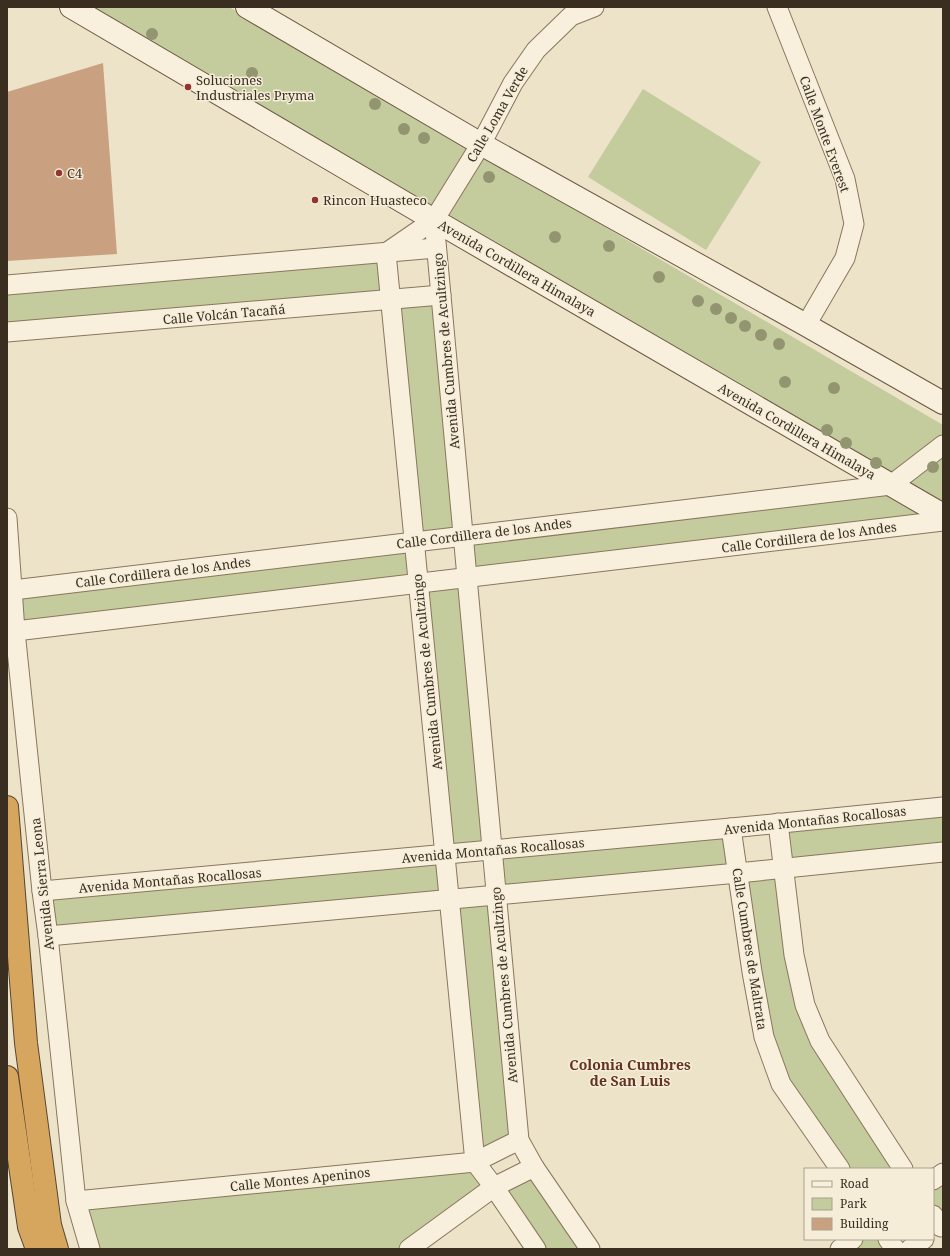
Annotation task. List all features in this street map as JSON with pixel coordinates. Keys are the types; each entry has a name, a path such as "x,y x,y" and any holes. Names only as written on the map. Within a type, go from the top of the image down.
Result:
{"highway":[{"name":"Avenida Sierra Leona","path":"7,807 26,1043 50,1225 57,1249"},
{"path":"7,1077 29,1227 37,1249"},
{"path":"7,1106 16,1230 23,1249"}],"main road":[{"name":"Avenida Cordillera Himalaya","path":"71,7 434,220 943,515"},
{"path":"247,7 481,144 943,403"}],"street":[{"name":"Calle Loma Verde","path":"434,220 481,144 512,83 536,50 571,16 594,7"},
{"name":"Calle Monte Everest","path":"777,7 844,179 854,224 845,258 806,325"},
{"name":"Avenida Cumbres de Acultzingo","path":"434,220 519,1140 534,1167 590,1249"},
{"path":"386,253 434,220"},
{"path":"7,285 436,248"},
{"name":"Avenida Cumbres de Acultzingo","path":"386,253 475,1162"},
{"name":"Calle Volcán Tacañá","path":"7,332 440,295"},
{"path":"891,485 943,445"},
{"name":"Calle Cordillera de los Andes","path":"13,590 891,485"},
{"name":"Avenida Sierra Leona","path":"7,518 13,590 11,632 48,936 76,1201 90,1249"},
{"name":"Calle Cordillera de los Andes","path":"11,632 943,521"},
{"name":"Avenida Montañas Rocallosas","path":"42,891 731,828 943,807"},
{"path":"778,823 794,956 805,1005 820,1041 902,1168"},
{"name":"Calle Cumbres de Maltrata","path":"731,828 752,972 764,1037 781,1084 839,1168"},
{"path":"48,936 738,873 943,852"},
{"name":"Calle Montes Apeninos","path":"76,1201 475,1162 519,1140"},
{"path":"475,1162 536,1249"},
{"path":"408,1249 494,1188 534,1167"},
{"path":"934,1179 943,1173"},
{"path":"840,1249 852,1240"},
{"path":"889,1240 895,1249"},
{"path":"910,1249 923,1240"}],"green space":[{"path":"90,7 229,7 943,425 943,507"},
{"path":"643,89 761,162 706,250 588,177"},
{"path":"386,253 390,299 441,295 463,536 414,542 390,300 7,332 7,285"},
{"path":"891,485 943,515 467,578 463,536"},
{"path":"414,542 418,583 15,631 13,590"},
{"path":"467,578 492,850 445,854 418,583"},
{"path":"943,807 943,852 783,868 805,1005 902,1168 839,1168 781,1084 738,873 496,894 492,850 731,828 738,872 782,868 778,823"},
{"path":"445,854 449,899 48,936 42,891"},
{"path":"496,894 519,1140 475,1162 449,899"},
{"path":"475,1162 494,1187 534,1167 590,1249 536,1249 494,1188 409,1249 90,1249 76,1201"},
{"path":"943,1173 943,1225 934,1216 934,1179"},
{"path":"852,1240 889,1240 895,1249 840,1249"}],"building":[{"name":"C4","path":"103,63 117,254 7,261 7,92"}],"place":[{"name":"Soluciones Industriales Pryma","path":"188,87"},
{"name":"C4","path":"59,173"},
{"name":"Rincon Huasteco","path":"315,200"}],"district":[{"name":"Colonia Cumbres de San Luis","path":"630,1074"}]}
